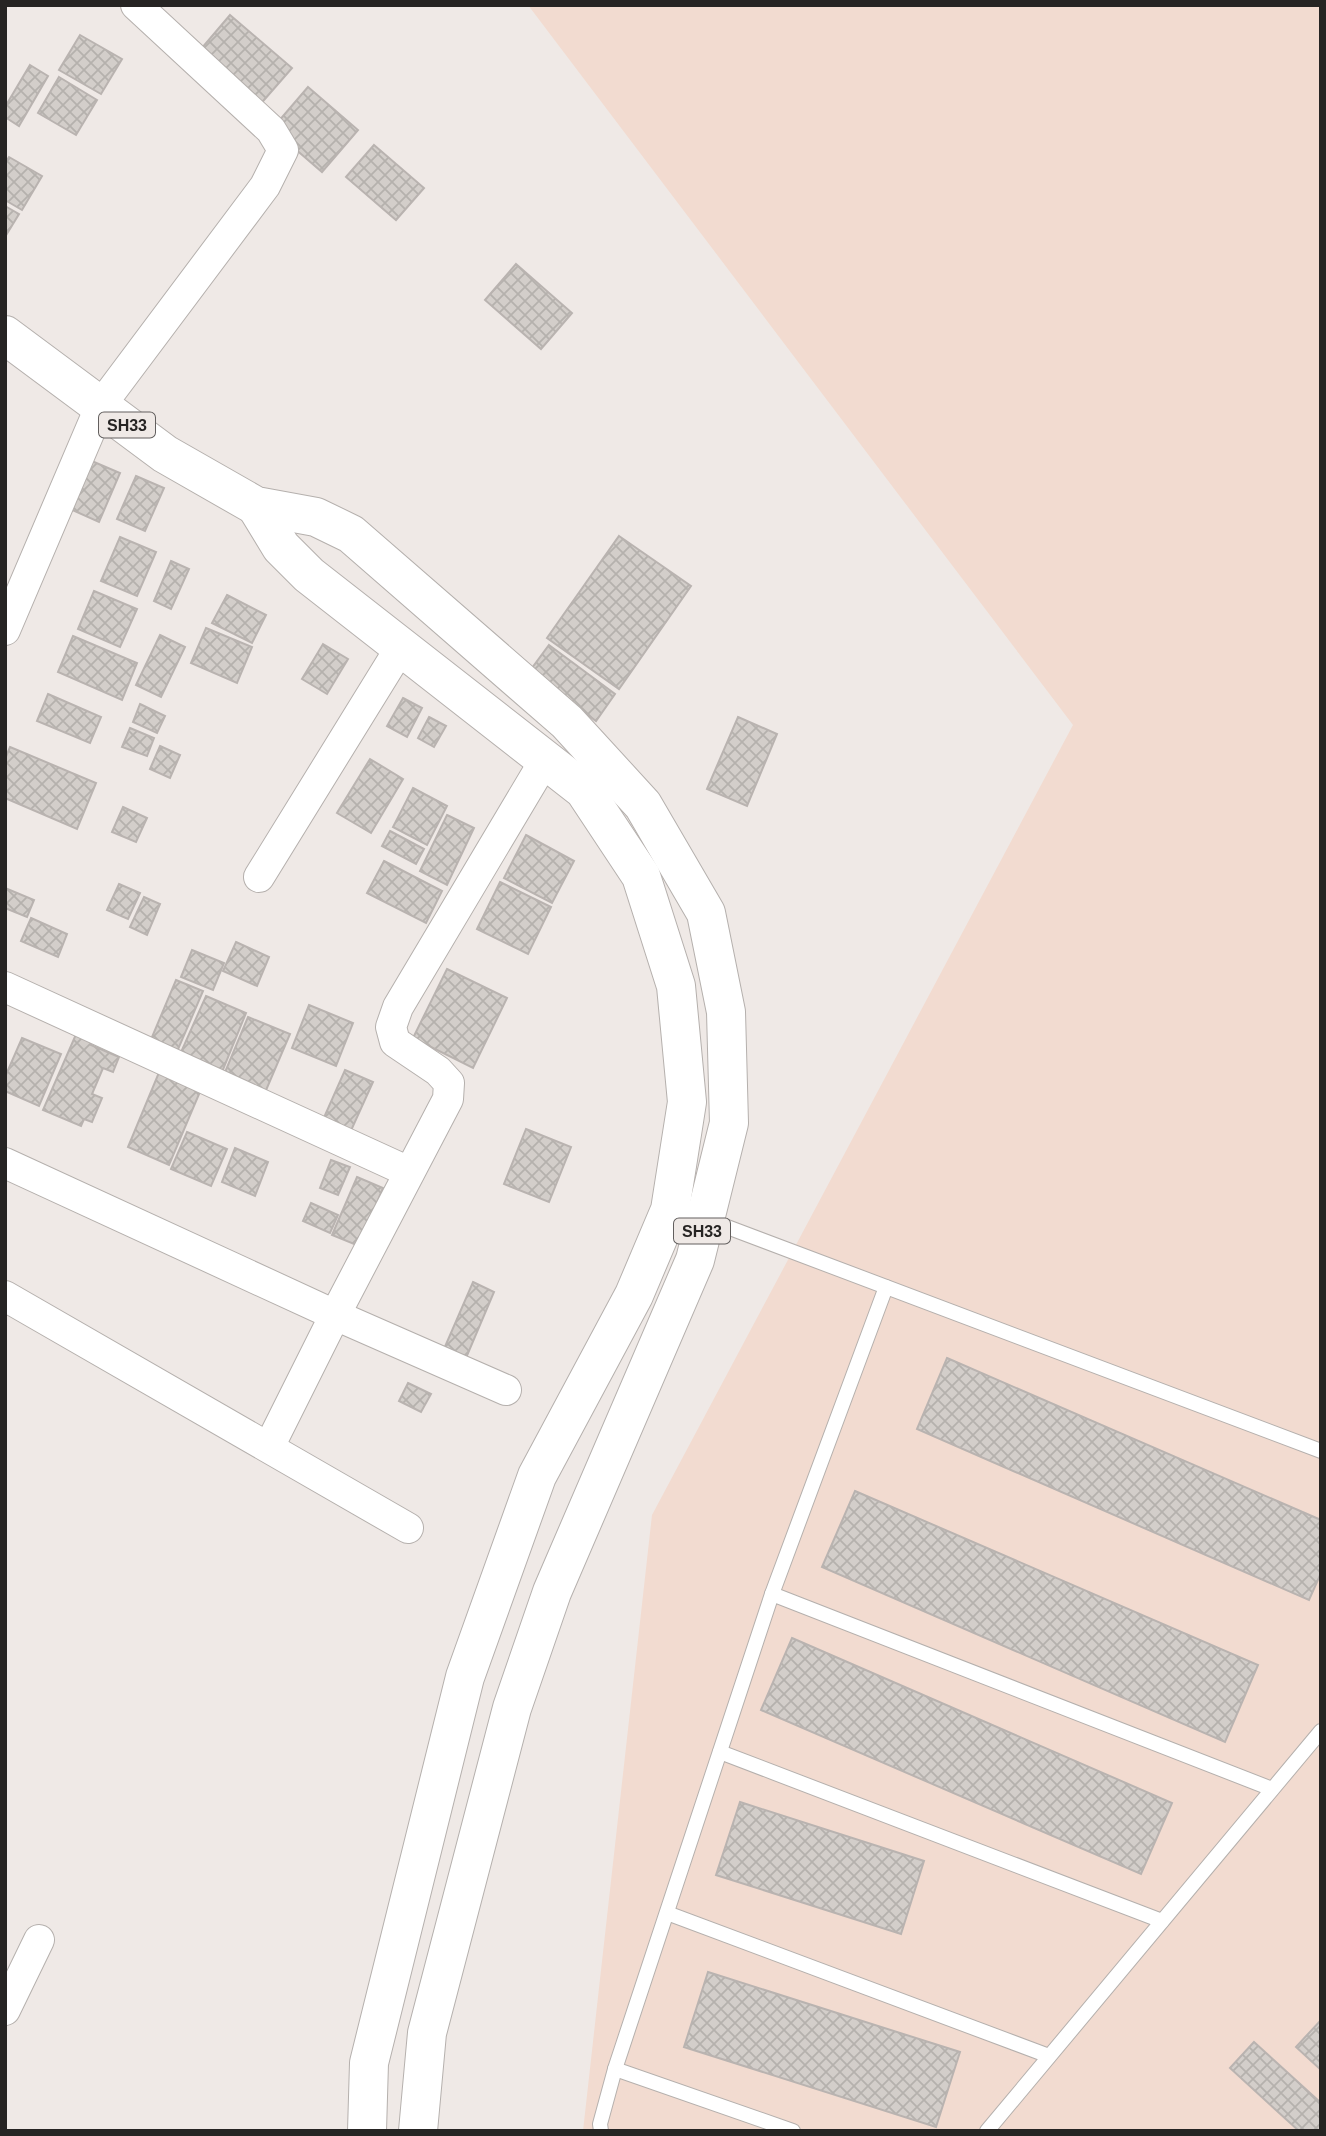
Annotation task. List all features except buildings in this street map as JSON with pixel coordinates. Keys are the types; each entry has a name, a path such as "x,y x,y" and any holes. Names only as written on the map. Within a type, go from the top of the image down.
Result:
{"main road":[{"name":"SH33","path":"5,335 165,454 256,506 316,517 351,534 567,722 643,805 706,913 726,1012 729,1123 688,1214 634,1295 537,1476 465,1677 369,2063 367,2131"},
{"name":"SH33","path":"256,506 281,547 309,575 584,790 641,876 676,986 687,1102 688,1214 695,1259 552,1592 512,1707 428,2033 418,2131"}],"street":[{"path":"5,630 101,405 265,186 283,150 271,130 136,5"},
{"path":"259,877 401,648"},
{"path":"269,1447 448,1099 449,1083 439,1071 395,1042 391,1027 397,1007 545,760"},
{"path":"5,988 409,1172"},
{"path":"5,1163 335,1315 506,1390"},
{"path":"5,1296 408,1528"},
{"path":"5,2010 39,1940"}],"lane":[{"path":"688,1214 1321,1451"},
{"path":"601,2131 600,2124 615,2069 772,1594 886,1287"},
{"path":"772,1594 1272,1789"},
{"path":"987,2131 1321,1731"},
{"path":"720,1752 1162,1921"},
{"path":"667,1913 1049,2056"},
{"path":"615,2069 793,2131"}],"shaded area":[{"path":"528,5 1321,5 1321,2131 583,2131 652,1515 1073,725"}]}
